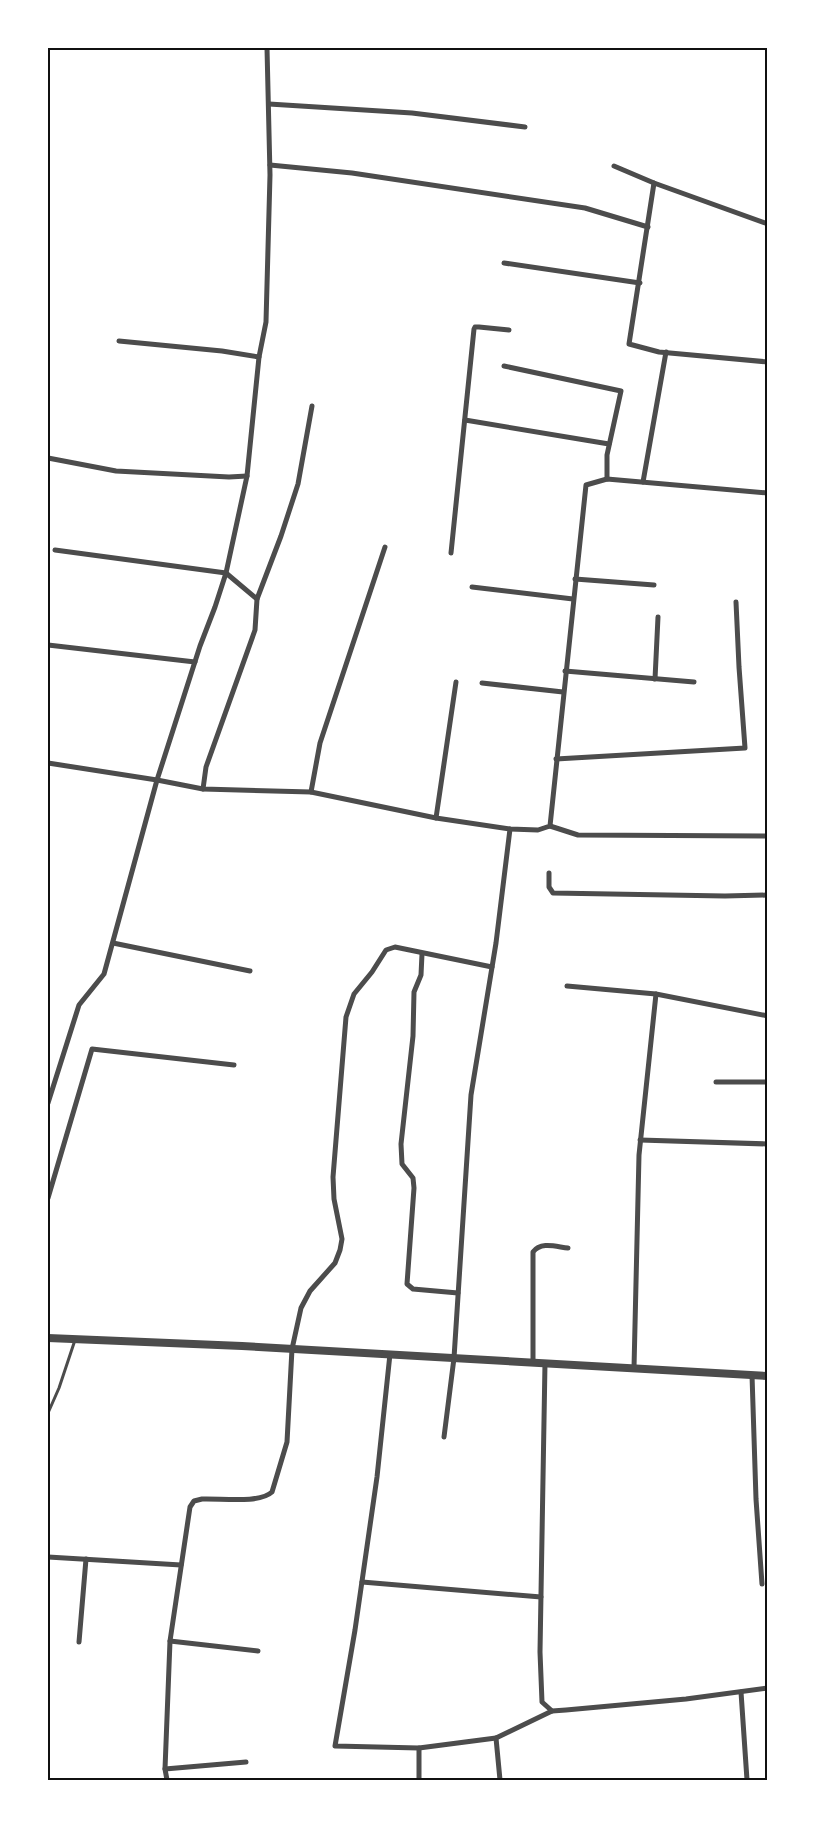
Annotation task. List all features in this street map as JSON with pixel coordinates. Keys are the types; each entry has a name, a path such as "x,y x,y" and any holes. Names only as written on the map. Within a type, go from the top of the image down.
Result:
{"street":[{"path":"48,1103 79,1004 104,974 157,780 226,573 247,476 259,357 266,322 270,165 267,48"},
{"path":"269,104 412,113 525,127"},
{"path":"270,165 352,173 585,208 648,227"},
{"path":"614,166 654,184 768,224"},
{"path":"654,184 630,344 666,352 768,362"},
{"path":"504,263 640,283"},
{"path":"451,553 474,329 479,327 509,330"},
{"path":"119,341 222,351 259,357"},
{"path":"643,482 666,352"},
{"path":"504,366 621,391 607,455 607,479"},
{"path":"203,789 206,767 256,630 257,599 298,484 312,406"},
{"path":"464,420 609,444"},
{"path":"48,458 116,471 229,477 247,476"},
{"path":"550,826 586,485 607,479 768,493"},
{"path":"311,792 320,743 385,547"},
{"path":"55,550 226,573 257,599"},
{"path":"575,579 654,585"},
{"path":"472,587 574,599"},
{"path":"556,759 746,748 736,602"},
{"path":"655,679 658,617"},
{"path":"48,645 195,662"},
{"path":"565,671 694,682"},
{"path":"436,818 456,682"},
{"path":"482,683 563,692"},
{"path":"48,763 203,789 311,792 436,818 510,829 538,830 550,826 578,835 768,836"},
{"path":"444,1437 454,1358 471,1095 492,967 510,829"},
{"path":"549,873 550,890 553,893 768,896"},
{"path":"113,943 250,971"},
{"path":"167,1780 165,1769 170,1641 190,1507 194,1501 210,1498 262,1498 272,1492 287,1442 292,1349 304,1301 335,1263 340,1250 342,1240 334,1199 333,1177 346,1017 351,1001 386,949 395,947 492,967"},
{"path":"422,954 421,975 414,992 413,1036 401,1144 402,1164 413,1178 414,1188 407,1284 413,1289 458,1293"},
{"path":"567,986 656,994 768,1016"},
{"path":"634,1368 640,1140 656,994"},
{"path":"48,1198 92,1049 234,1065"},
{"path":"716,1082 768,1082"},
{"path":"640,1140 768,1144"},
{"path":"532,1362 534,1252 538,1246 543,1245 568,1248"},
{"path":"48,1338 390,1354 768,1376"},
{"path":"390,1354 377,1477 335,1746 420,1748 496,1738 552,1711 686,1699 768,1688"},
{"path":"545,1363 540,1652 542,1702 552,1711"},
{"path":"752,1375 756,1498 762,1584"},
{"path":"48,1557 181,1565"},
{"path":"79,1642 86,1559"},
{"path":"362,1582 541,1597"},
{"path":"170,1641 258,1651"},
{"path":"741,1692 747,1780"},
{"path":"496,1738 500,1780"},
{"path":"419,1780 420,1748"},
{"path":"165,1769 246,1762"}],"lane":[{"path":"48,1413 59,1388 75,1339"}]}
